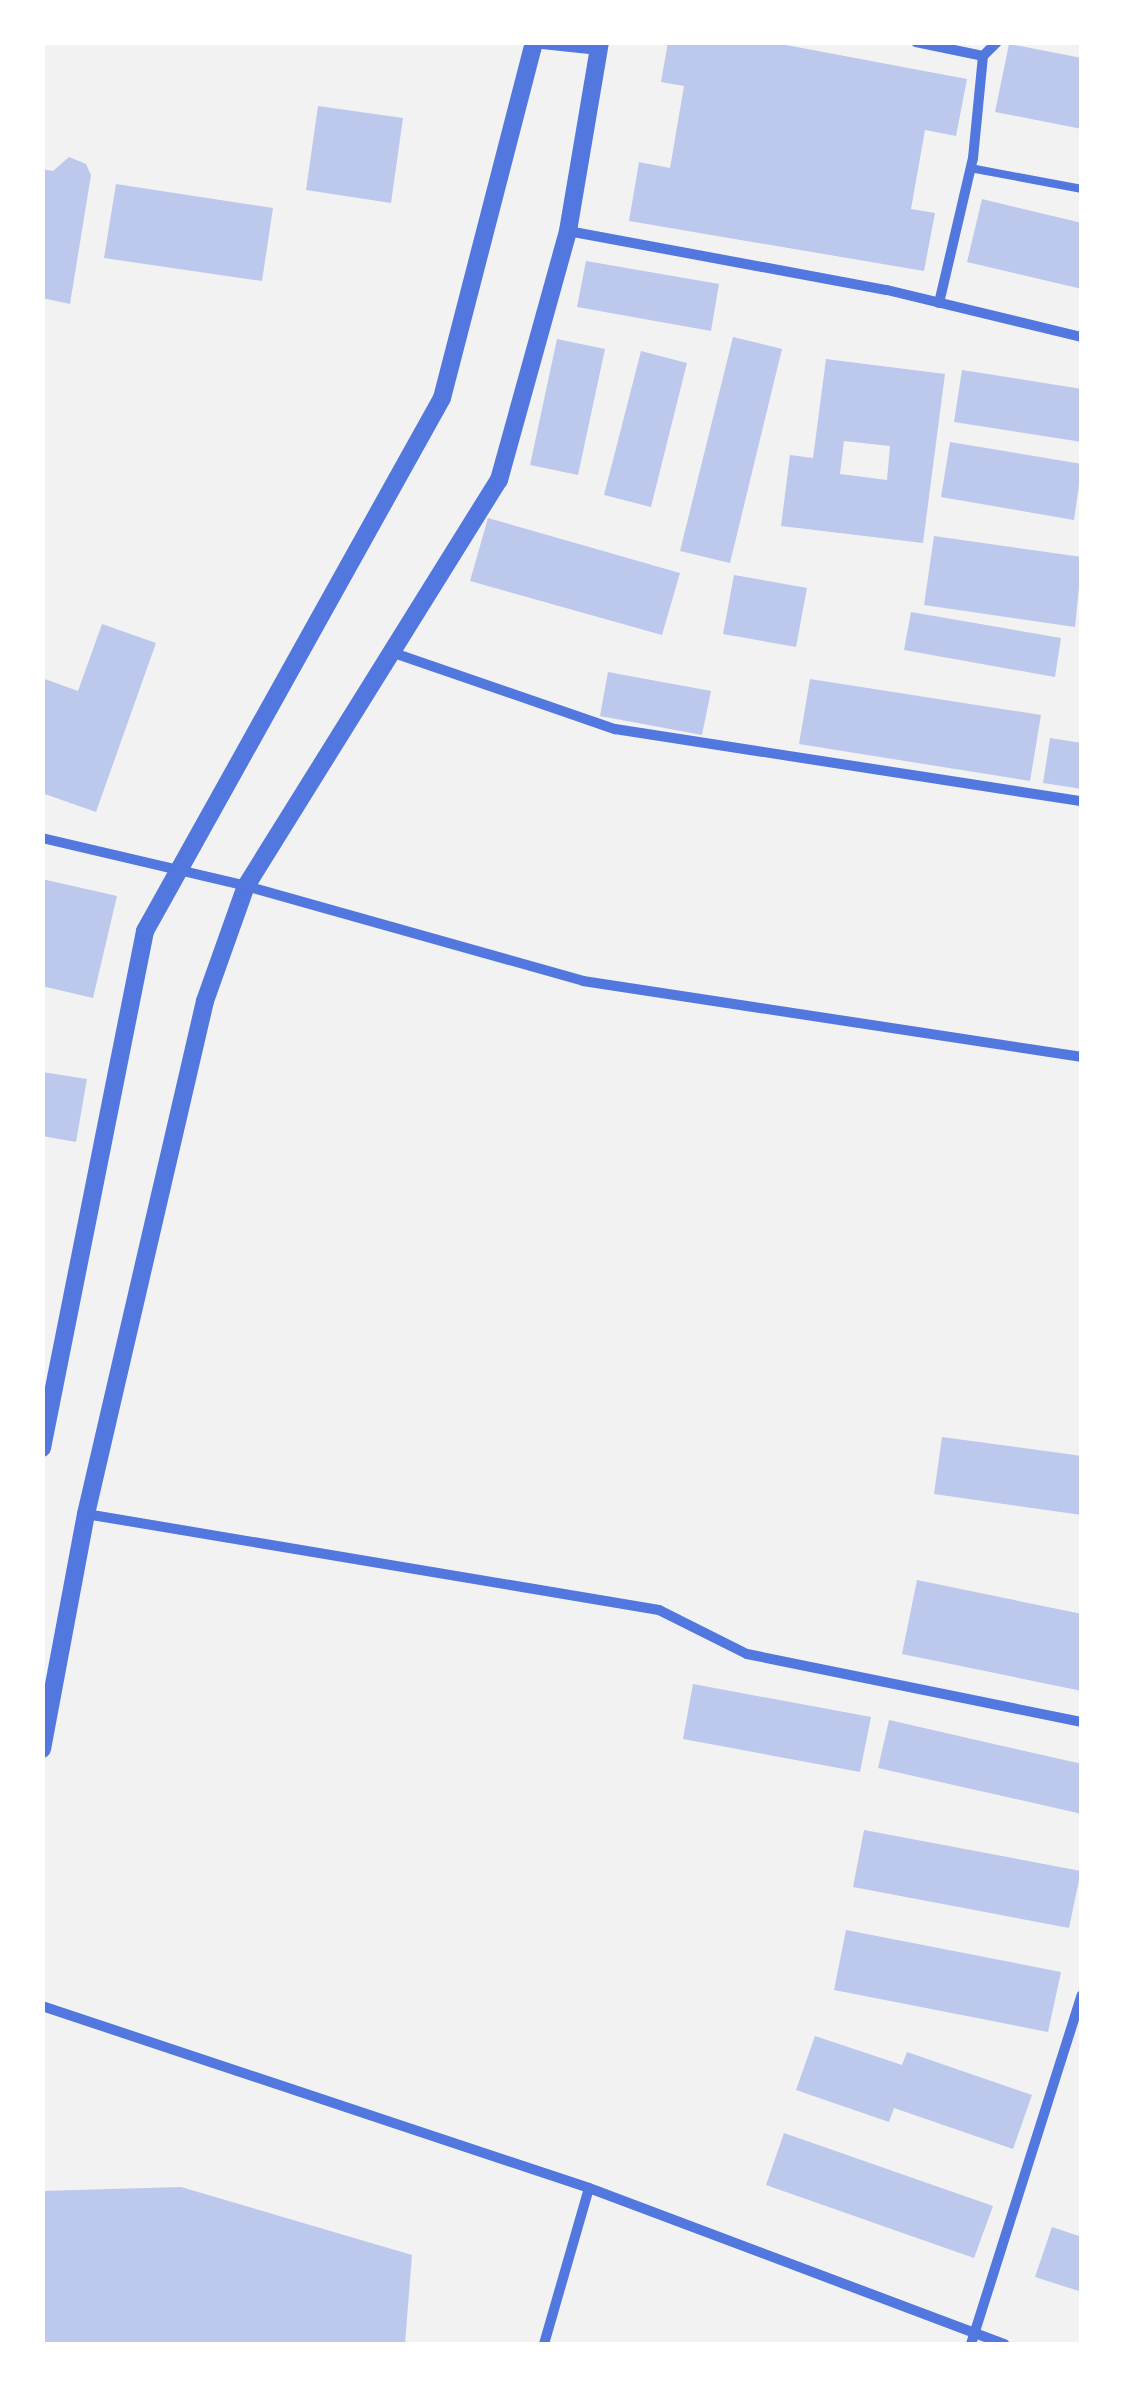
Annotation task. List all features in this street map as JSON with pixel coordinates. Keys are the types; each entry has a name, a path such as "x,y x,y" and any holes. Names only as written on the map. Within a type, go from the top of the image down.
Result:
{"street":[{"path":"42,1448 145,932 442,398 533,42 600,46 568,231 498,480 246,886 205,1001 86,1514 42,1749"},
{"path":"916,42 983,56"},
{"path":"940,303 970,168 983,56 998,42"},
{"path":"568,231 940,303 1082,337"},
{"path":"390,652 615,729 1082,800"},
{"path":"42,838 180,868 583,981 1082,1057"},
{"path":"86,1514 658,1610 747,1654 1082,1722"},
{"path":"973,2339 1082,1995"},
{"path":"42,2006 589,2188 973,2339 1006,2344"},
{"path":"544,2344 589,2188"}],"lane":[{"path":"970,168 1082,190"}],"building":[{"path":"668,42 770,42 967,79 956,136 925,130 911,209 935,213 924,271 629,221 639,162 670,168 684,86 661,82"},
{"path":"1009,44 1082,58 1082,129 995,112"},
{"path":"318,106 403,118 391,203 306,190"},
{"path":"69,157 86,164 91,175 70,304 42,298 42,169 53,171"},
{"path":"116,184 273,208 262,281 104,258"},
{"path":"982,199 1082,223 1082,289 967,262"},
{"path":"586,261 719,284 711,331 577,307"},
{"path":"733,337 782,349 730,563 680,551"},
{"path":"557,339 605,349 578,475 530,465"},
{"path":"641,351 687,363 651,507 604,495"},
{"path":"826,359 945,374 923,543 781,526 790,455 813,458","holes":["844,441 890,446 887,480 840,474"]},
{"path":"962,370 1082,389 1082,442 954,422"},
{"path":"950,442 1082,464 1074,520 941,497"},
{"path":"488,518 680,573 662,635 470,581"},
{"path":"934,536 1082,557 1075,627 924,605"},
{"path":"734,575 807,588 796,647 723,634"},
{"path":"911,612 1061,638 1055,677 904,650"},
{"path":"102,624 156,643 96,812 42,793 42,678 78,691"},
{"path":"608,672 711,691 702,735 600,716"},
{"path":"810,679 1041,715 1030,781 799,744"},
{"path":"1050,738 1082,743 1082,789 1043,783"},
{"path":"42,879 117,896 93,998 42,986"},
{"path":"42,1072 87,1079 76,1142 42,1136"},
{"path":"942,1437 1082,1456 1082,1515 934,1494"},
{"path":"917,1580 1082,1614 1082,1691 902,1654"},
{"path":"693,1684 871,1717 860,1772 683,1739"},
{"path":"889,1720 1082,1764 1082,1814 878,1768"},
{"path":"864,1830 1081,1871 1069,1928 853,1887"},
{"path":"846,1930 1061,1972 1048,2032 834,1990"},
{"path":"815,2036 902,2065 907,2052 1032,2095 1013,2149 894,2108 889,2122 796,2090"},
{"path":"784,2133 993,2206 974,2258 766,2185"},
{"path":"181,2187 412,2255 405,2344 42,2344 42,2191"},
{"path":"1052,2227 1082,2237 1082,2292 1035,2277"}]}
